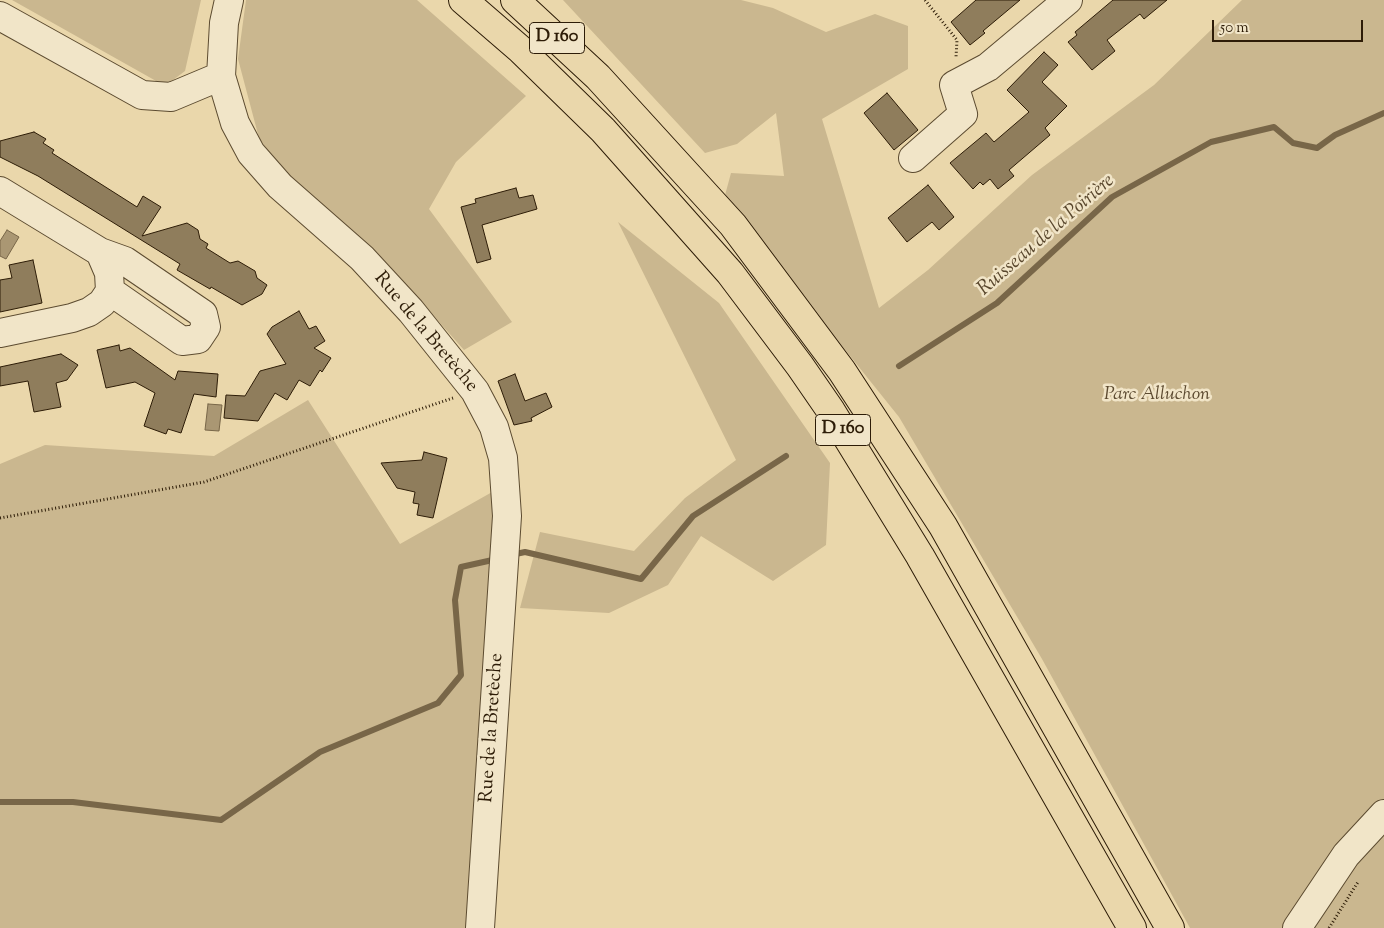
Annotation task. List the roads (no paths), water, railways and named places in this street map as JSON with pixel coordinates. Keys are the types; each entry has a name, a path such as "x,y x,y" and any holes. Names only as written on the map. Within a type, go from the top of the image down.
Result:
{"highway":[{"name":"D 160","path":"463,0 521,50 603,130 730,274 832,410 920,556 1132,928"},
{"name":"D 160","path":"515,0 598,77 733,225 842,371 943,526 1170,928"}],"street":[{"name":"Rue de la Bretèche","path":"229,0 224,23 222,76 235,123 251,153 280,186 362,258 411,311 476,391 494,426 503,458 507,516 480,928"},
{"path":"913,158 964,114 954,85 988,67 1068,0"},
{"path":"0,16 142,95 171,97 222,76"},
{"path":"0,191 100,252 126,261 203,314 206,326 198,339 182,341 110,291"},
{"path":"0,333 72,318 89,312 102,303 110,291 109,273 100,252"},
{"path":"1297,928 1346,855 1384,814"}],"waterway":[{"name":"Ruisseau de la Poirière","path":"899,366 997,303 1112,197 1211,142 1274,127 1293,143 1317,148 1335,135 1384,113"},
{"name":"Ruisseau de la Poirière","path":"511,555 525,552 641,579 693,516 786,456"},
{"name":"Ruisseau de la Poirière","path":"0,802 73,802 221,820 320,752 438,703 461,675 455,600 461,567 497,559"}],"park label":[{"name":"Parc Alluchon","path":"1157,396"}]}
